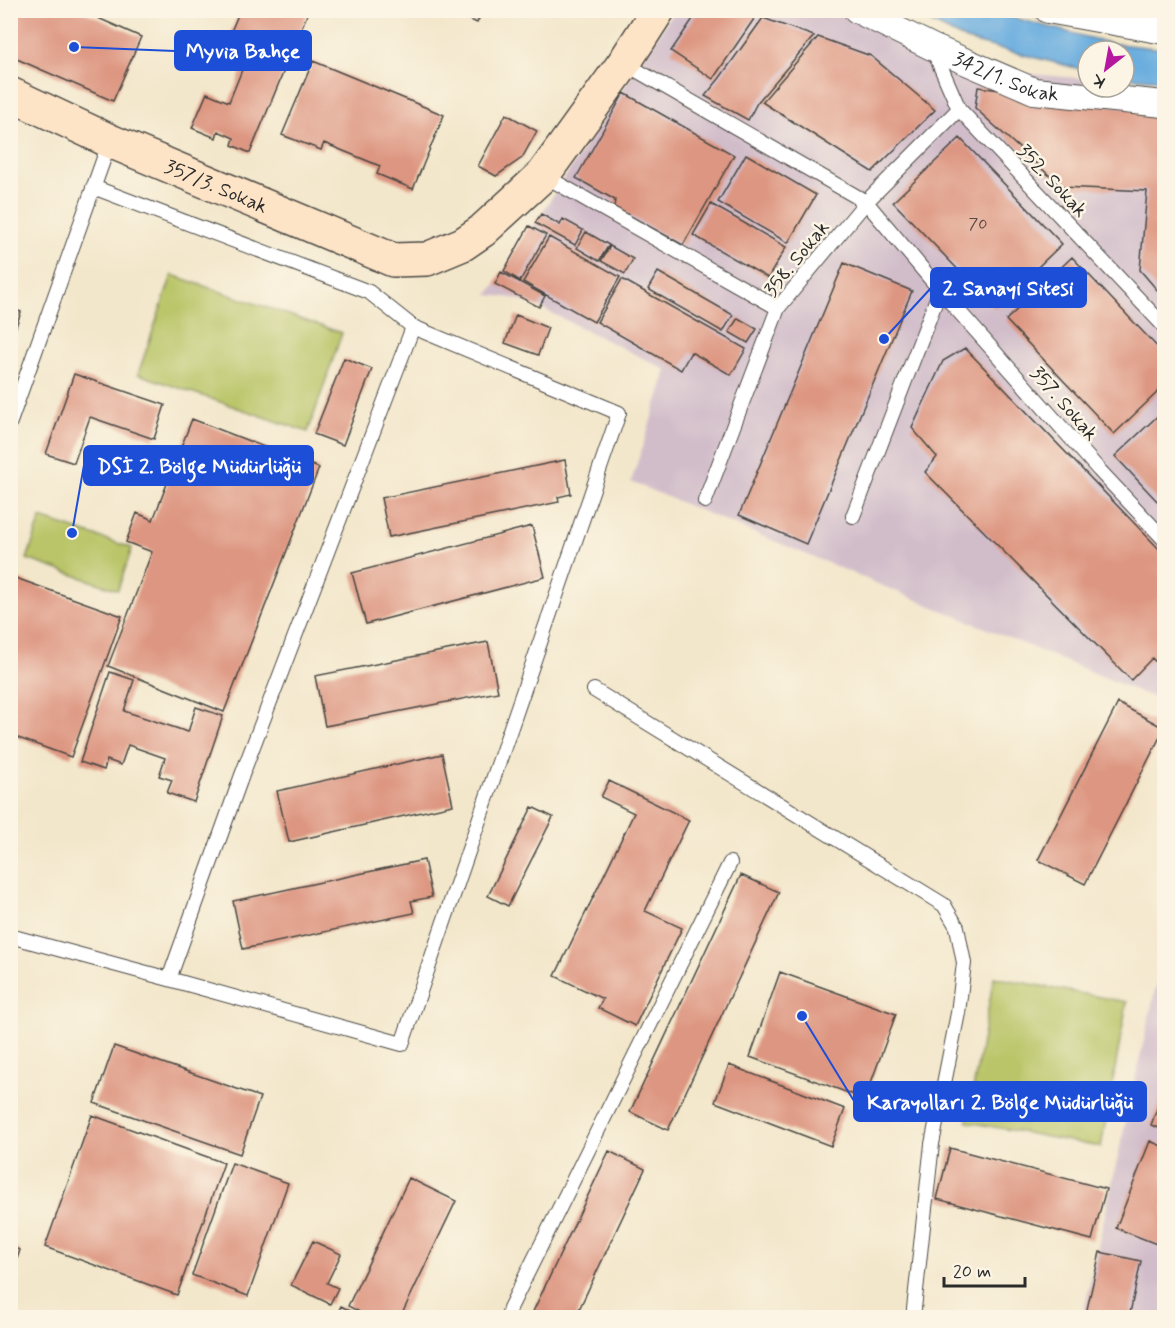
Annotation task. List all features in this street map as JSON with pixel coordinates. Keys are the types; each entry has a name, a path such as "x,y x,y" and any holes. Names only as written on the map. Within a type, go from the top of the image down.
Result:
{"street":[{"path":"543,175 624,63 657,10"},
{"name":"342/1. Sokak","path":"857,10 932,47 1034,91 1164,104"},
{"path":"1048,10 1164,31"},
{"name":"357/3. Sokak","path":"10,94 110,141 393,260 427,259 463,244 482,231 543,175"}],"lane":[{"name":"352. Sokak","path":"932,47 959,109 1164,327"},
{"path":"624,63 866,202"},
{"name":"358. Sokak","path":"705,501 778,308 866,202 959,109"},
{"path":"10,422 110,141"},
{"path":"543,175 778,308"},
{"path":"10,936 402,1044 619,413 413,327 369,292 93,187"},
{"name":"357. Sokak","path":"866,202 940,290 1099,470 1164,539"},
{"path":"853,516 940,290"},
{"path":"169,979 242,775 413,327"},
{"path":"594,690 944,905 957,927 964,963 958,1013 932,1144 913,1317"},
{"path":"508,1317 510,1308 730,862"}],"shaded area":[{"path":"674,11 848,11 966,68 1076,78 1076,99 1136,99 1136,83 1164,86 1164,702 631,482 667,370 539,307 513,298 488,295"},
{"path":"1164,964 1164,1317 1082,1318 1155,990"}],"green space":[{"path":"172,275 342,333 308,432 138,374"},
{"path":"41,518 132,548 118,590 27,559"},
{"path":"994,977 1127,1002 1101,1147 967,1122"}],"water":[{"path":"908,11 989,11 1094,39 1076,39 1076,68 966,40"},
{"path":"1136,46 1164,49 1164,80 1136,78"}],"building":[{"path":"10,10 80,10 141,37 113,101 10,56"},
{"path":"240,10 309,10 250,153 232,145 234,138 218,131 216,138 192,128 207,93 229,102 242,70 219,60"},
{"path":"449,10 483,10 477,23"},
{"path":"699,10 740,10 756,16 713,79 671,51"},
{"path":"1084,10 1164,10 1164,25"},
{"path":"763,18 814,36 757,103 748,120 705,96"},
{"path":"818,37 871,56 935,110 872,172 762,102"},
{"path":"313,61 444,115 413,189 377,174 380,166 324,143 321,150 282,135"},
{"path":"978,87 1164,113 1164,298 1140,270 1147,191 1062,187 975,108"},
{"path":"624,93 734,155 683,245 614,207 615,200 576,178"},
{"path":"506,114 537,131 522,158 496,176 478,166"},
{"path":"960,138 1062,244 995,308 893,202"},
{"path":"746,154 816,195 788,243 718,202"},
{"path":"711,204 786,247 768,278 693,235"},
{"path":"541,214 560,225 563,219 583,230 575,245 535,223"},
{"path":"529,226 546,235 520,281 504,271"},
{"path":"586,232 609,245 599,261 577,248"},
{"path":"549,237 620,277 594,322 523,282"},
{"path":"610,246 633,259 625,274 601,261"},
{"path":"1072,257 1164,354 1164,386 1114,434 1006,320"},
{"path":"844,263 912,291 806,544 739,515"},
{"path":"501,272 545,296 539,307 495,284"},
{"path":"658,272 733,315 723,332 648,289"},
{"path":"622,279 746,349 731,375 691,352 681,370 597,322"},
{"path":"10,308 21,312 11,341 10,341"},
{"path":"516,315 548,328 538,355 505,343"},
{"path":"738,318 757,329 748,343 729,332"},
{"path":"965,348 1164,554 1164,671 1152,658 1131,680 925,472 937,457 912,428 943,361"},
{"path":"344,358 372,369 343,445 314,434"},
{"path":"74,374 165,405 154,439 90,417 74,463 46,454"},
{"path":"1164,410 1164,494 1157,501 1115,456"},
{"path":"192,419 319,468 224,712 108,666 152,552 126,542 137,513 153,520"},
{"path":"565,460 571,494 558,497 559,502 389,537 381,498"},
{"path":"532,526 545,577 366,624 352,573"},
{"path":"10,576 122,616 71,757 10,735"},
{"path":"488,642 498,692 325,726 315,676"},
{"path":"110,672 134,680 124,711 188,732 196,707 223,716 194,802 167,793 172,780 159,776 165,758 128,745 121,765 107,760 104,770 80,762"},
{"path":"1118,703 1164,729 1085,884 1038,860"},
{"path":"442,754 453,805 289,842 277,791"},
{"path":"609,781 689,820 645,911 682,928 635,1026 598,1008 603,999 555,976 634,813 601,797"},
{"path":"532,807 553,817 508,906 488,896"},
{"path":"424,860 432,897 411,901 414,913 243,949 233,901"},
{"path":"741,875 779,892 668,1130 630,1112"},
{"path":"780,972 896,1014 865,1099 750,1057"},
{"path":"114,1046 260,1097 240,1154 94,1103"},
{"path":"729,1065 845,1109 831,1146 715,1102"},
{"path":"1164,1090 1164,1130 1151,1125"},
{"path":"92,1115 224,1163 177,1295 45,1247"},
{"path":"1150,1141 1164,1147 1164,1247 1116,1228"},
{"path":"950,1148 1106,1189 1092,1240 937,1199"},
{"path":"609,1151 645,1169 575,1318 530,1318"},
{"path":"232,1163 288,1183 248,1296 192,1275"},
{"path":"409,1178 456,1201 400,1318 371,1318 348,1306"},
{"path":"313,1241 341,1254 327,1283 338,1288 330,1304 291,1285"},
{"path":"10,1247 20,1250 11,1277 10,1277"},
{"path":"1100,1252 1141,1261 1129,1318 1085,1318"},
{"path":"341,1306 363,1318 335,1318"}],"place":[{"name":"Myvia Bahçe","path":"74,47"},
{"name":"2. Sanayi Sitesi","path":"884,339"},
{"name":"DSİ 2. Bölge Müdürlüğü","path":"72,533"},
{"name":"Karayolları 2. Bölge Müdürlüğü","path":"802,1016"}]}
